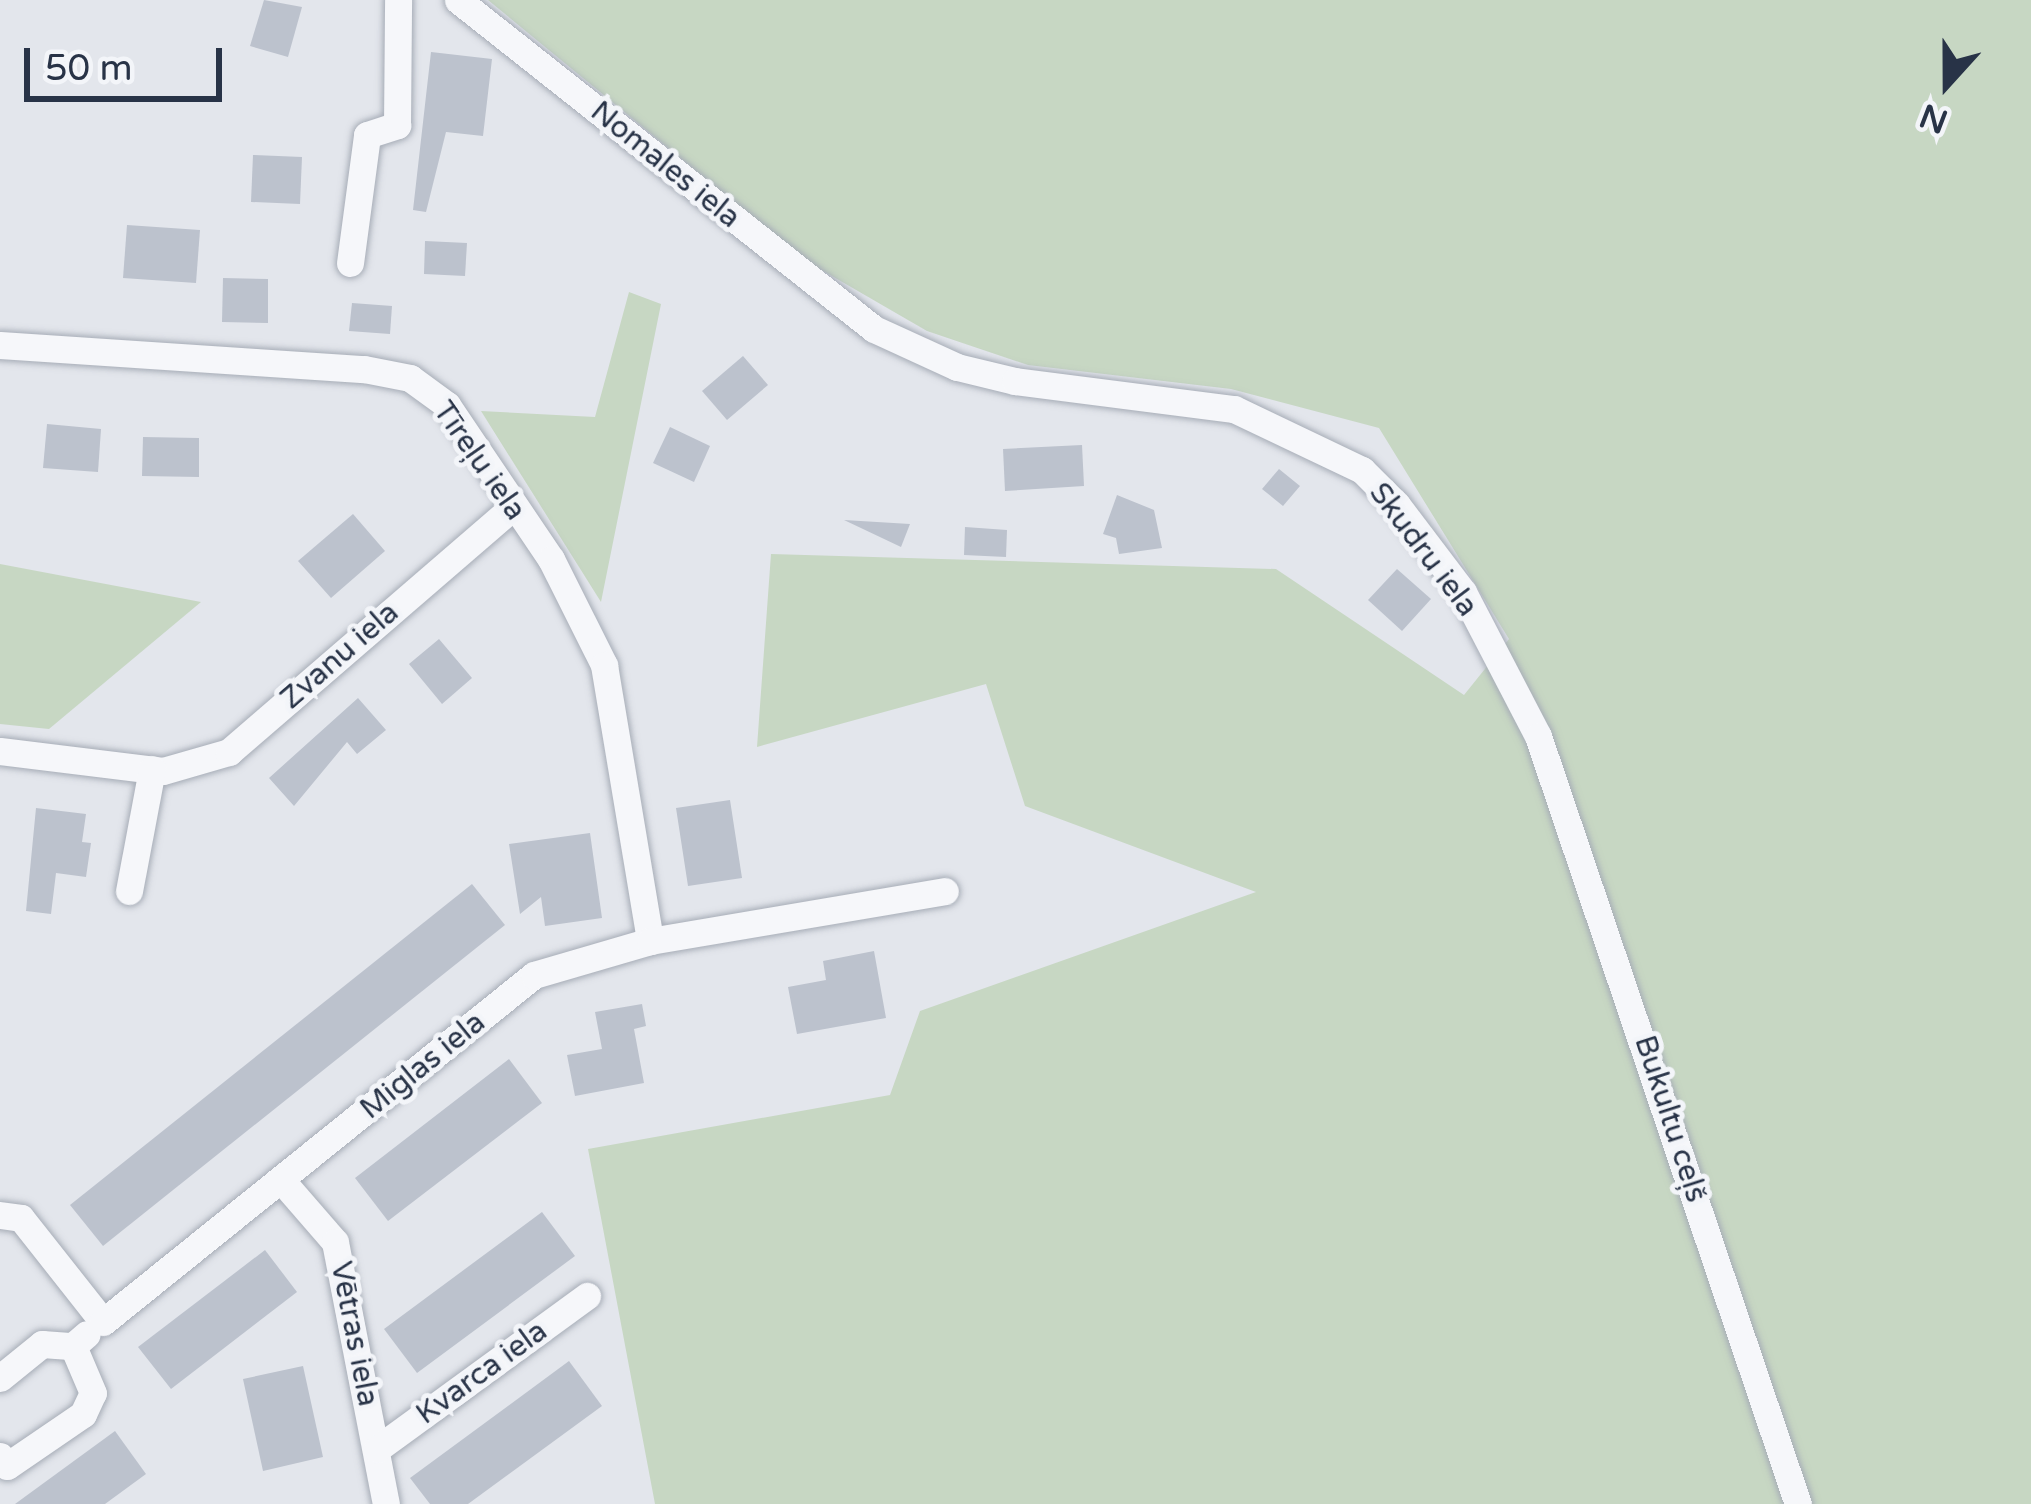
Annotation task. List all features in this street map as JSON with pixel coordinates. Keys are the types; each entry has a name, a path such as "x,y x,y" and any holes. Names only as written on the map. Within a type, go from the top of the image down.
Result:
{"street":[{"path":"350,263 367,136 398,125 398,0"},
{"name":"Nomales iela","path":"458,0 874,329 957,368 1015,381 1185,399"},
{"name":"Tīreļu iela","path":"0,346 410,378 447,405 550,559 604,665 650,941"},
{"name":"Skudru iela","path":"1185,399 1234,409 1362,470 1463,592 1538,736"},
{"name":"Zvanu iela","path":"0,751 152,769 230,752 512,508"},
{"name":"Bukultu ceļš","path":"1538,736 1798,1504"},
{"path":"129,891 152,769"},
{"name":"Miglas iela","path":"74,1346 284,1182 534,975 650,941 945,891"},
{"name":"Vētras iela","path":"284,1182 335,1242 386,1504"},
{"path":"0,1215 21,1218 103,1322"},
{"name":"Kvarca iela","path":"377,1449 587,1296"},
{"path":"0,1378 42,1344 74,1346 93,1393 83,1414 8,1466 0,1456"}],"green space":[{"path":"488,0 2031,0 2031,1504 655,1504 588,1149 890,1095 920,1011 1256,892 1025,806 986,684 757,747 771,554 1276,569 1464,695 1509,639 1379,428 1231,389 1028,365 927,331 806,261"},
{"path":"629,292 661,304 601,602 481,411 595,417"},
{"path":"0,564 201,602 49,729 0,724"}],"building":[{"path":"264,0 302,7 288,57 250,46"},
{"path":"431,52 492,59 483,136 446,132 426,212 413,210"},
{"path":"253,155 302,157 300,204 251,202"},
{"path":"127,225 200,230 196,283 123,278"},
{"path":"425,241 467,243 465,276 424,274"},
{"path":"223,278 268,279 268,323 222,322"},
{"path":"352,303 392,306 390,334 349,331"},
{"path":"743,356 768,385 727,420 702,391"},
{"path":"47,424 101,429 98,472 43,468"},
{"path":"670,427 710,446 694,482 653,463"},
{"path":"143,437 199,438 199,477 142,476"},
{"path":"1082,445 1084,486 1005,491 1003,449"},
{"path":"1279,469 1300,486 1283,506 1262,489"},
{"path":"1117,495 1154,510 1162,548 1119,554 1116,538 1103,534"},
{"path":"353,514 385,551 331,598 298,561"},
{"path":"844,520 910,524 901,547"},
{"path":"965,527 1007,530 1006,557 964,555"},
{"path":"1397,569 1431,599 1402,631 1368,600"},
{"path":"439,639 472,678 442,704 409,664"},
{"path":"358,698 386,730 357,754 347,742 294,806 269,778"},
{"path":"730,800 742,878 688,886 676,808"},
{"path":"36,808 86,814 82,842 91,843 86,877 56,873 51,914 26,911"},
{"path":"590,833 602,918 545,926 541,897 520,914 509,844"},
{"path":"472,884 505,925 103,1246 70,1205"},
{"path":"874,951 886,1018 797,1034 788,987 826,980 823,961"},
{"path":"642,1004 646,1026 634,1029 644,1083 575,1096 567,1055 602,1049 595,1012"},
{"path":"509,1059 542,1103 388,1221 355,1178"},
{"path":"542,1212 575,1256 417,1373 384,1329"},
{"path":"265,1250 297,1292 171,1389 138,1347"},
{"path":"569,1361 602,1406 468,1504 430,1504 410,1478"},
{"path":"303,1366 323,1457 263,1471 243,1379"},
{"path":"115,1431 146,1474 105,1504 15,1504"}]}
